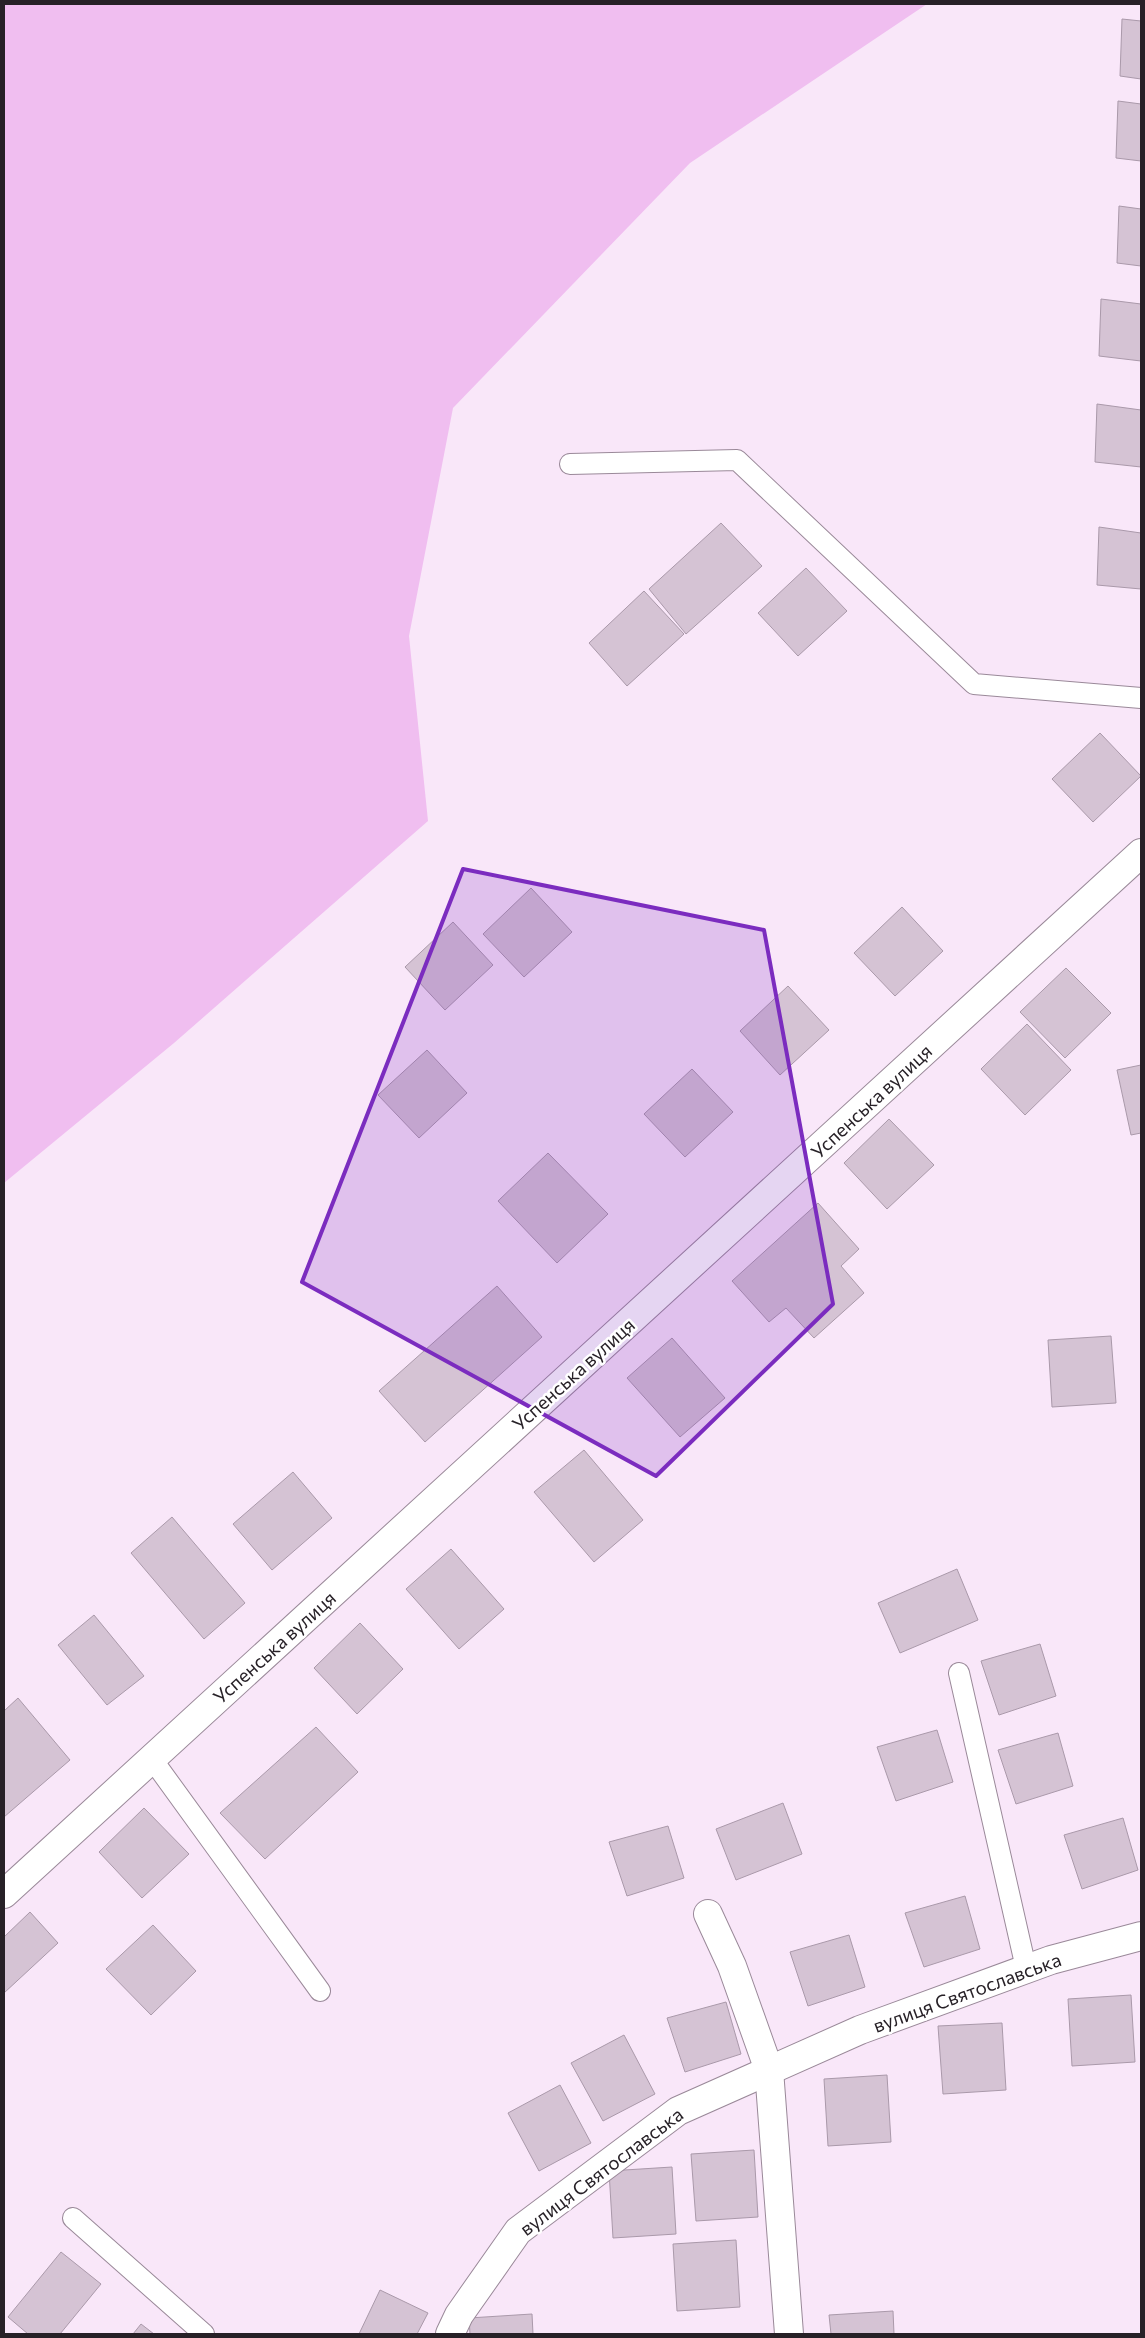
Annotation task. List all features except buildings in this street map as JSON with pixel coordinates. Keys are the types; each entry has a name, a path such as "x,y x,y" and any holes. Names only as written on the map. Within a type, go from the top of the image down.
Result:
{"street":[{"name":"Успенська вулиця","path":"4,1894 1141,853"},
{"path":"708,1914 732,1966 768,2070 789,2334"},
{"name":"вулиця Святославська","path":"450,2334 459,2315 518,2231 678,2111 860,2030 1026,1968 1141,1936"}],"lane":[{"path":"570,464 737,460 974,684 1141,698"},
{"path":"959,1673 1026,1968"},
{"path":"152,1759 320,1991"},
{"path":"73,2218 204,2334"}],"highlighted area":[{"path":"463,869 764,930 833,1304 656,1476 302,1282"}],"shaded area":[{"path":"4,4 927,4 690,163 453,408 409,636 428,821 174,1043 4,1183"}]}
